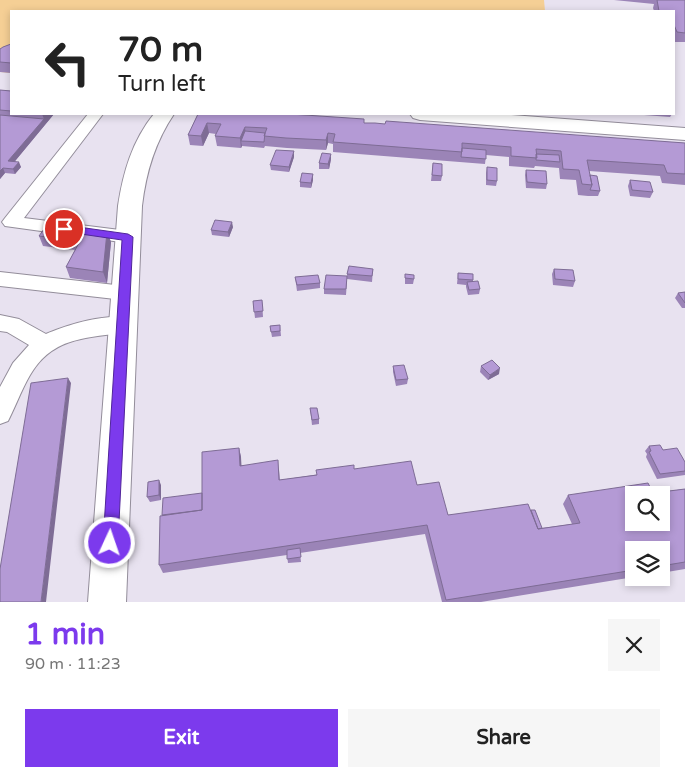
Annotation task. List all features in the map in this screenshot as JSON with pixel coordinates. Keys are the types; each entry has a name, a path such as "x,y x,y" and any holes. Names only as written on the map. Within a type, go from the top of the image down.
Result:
{"street":[{"path":"107,602 130,206 134,182 146,142 163,115"},
{"path":"433,115 685,134"}],"lane":[{"path":"95,115 11,222 128,237"},
{"path":"0,279 124,293"},
{"path":"0,323 12,325 45,344"},
{"path":"0,414 20,369 45,344 62,335 79,330 123,326"}],"shaded area":[{"path":"0,0 544,0 545,10 10,10 10,73 0,72"}],"building":[{"path":"657,0 685,0 685,33 677,32 675,27 675,10 659,10"},
{"path":"10,44 10,63 0,62 0,49"},
{"path":"0,90 10,91 10,111 0,110"},
{"path":"0,115 44,119 8,161 19,162 13,169 3,168 0,171"},
{"path":"198,115 305,115 364,119 364,123 385,124 386,121 685,143 685,174 667,173 664,165 587,160 592,185 582,184 579,170 563,169 561,151 536,149 537,158 511,156 511,147 462,143 462,152 333,142 335,134 328,133 326,140 264,136 267,128 245,127 240,138 215,136 221,124 207,123 201,136 188,135"},
{"path":"245,131 265,133 264,142 241,141"},
{"path":"462,148 486,150 486,159 461,157"},
{"path":"276,150 294,151 289,167 270,165"},
{"path":"322,153 331,154 328,164 319,163"},
{"path":"536,154 559,155 560,162 536,160"},
{"path":"433,163 442,164 442,176 432,175"},
{"path":"487,167 497,168 497,181 487,180"},
{"path":"526,170 546,171 547,184 527,182"},
{"path":"302,173 313,174 311,183 300,182"},
{"path":"590,175 597,176 600,191 590,190 592,185"},
{"path":"630,180 650,182 653,192 632,190"},
{"path":"215,220 232,222 228,232 211,230"},
{"path":"47,225 107,232 103,272 66,267 80,241 39,236"},
{"path":"349,266 373,269 372,276 347,274"},
{"path":"554,269 573,270 575,281 555,279"},
{"path":"458,273 473,274 473,280 458,279"},
{"path":"405,274 414,275 414,279 405,278"},
{"path":"318,275 320,283 297,285 295,277"},
{"path":"326,275 347,276 346,289 324,289"},
{"path":"478,281 480,289 469,290 467,282"},
{"path":"685,292 685,303 678,293"},
{"path":"262,300 263,311 254,312 253,301"},
{"path":"280,325 280,331 271,332 270,326"},
{"path":"492,360 500,368 490,375 481,366"},
{"path":"404,365 408,379 396,380 393,366"},
{"path":"68,378 41,602 0,602 0,569 31,383"},
{"path":"310,408 317,408 319,419 312,420"},
{"path":"660,445 663,450 677,448 685,462 685,471 660,474 649,452 651,451 649,446"},
{"path":"239,448 240,466 278,460 279,480 317,475 316,470 354,465 354,469 411,461 417,485 439,482 448,515 528,504 538,529 580,523 568,495 625,486 625,531 670,531 670,491 685,489 685,562 670,564 670,541 625,541 625,571 446,600 427,525 159,565 160,516 202,510 202,452"},
{"path":"159,480 159,495 147,497 148,482"},
{"path":"648,483 650,486 628,486"},
{"path":"202,493 202,510 162,515 163,498"},
{"path":"531,510 535,510 542,528 538,529"},
{"path":"300,548 301,557 287,559 287,550"}],"route":[{"path":"64,229 128,237 110,543"}]}
